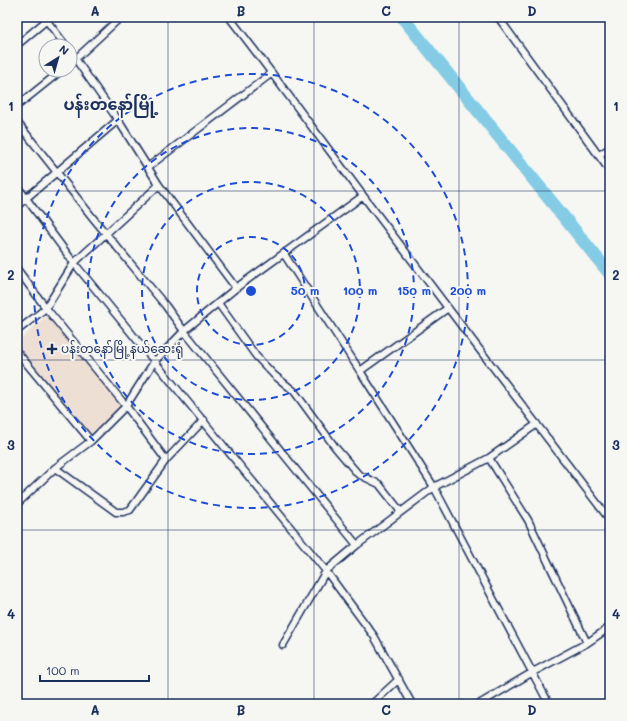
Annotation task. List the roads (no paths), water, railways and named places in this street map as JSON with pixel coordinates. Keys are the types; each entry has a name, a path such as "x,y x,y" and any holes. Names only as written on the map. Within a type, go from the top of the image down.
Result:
{"street":[{"path":"78,57 121,17"},
{"path":"229,17 363,196 610,520"},
{"path":"498,17 610,170"},
{"path":"607,17 610,21"},
{"path":"17,45 45,18 60,38"},
{"path":"78,62 118,120 159,185 236,288"},
{"path":"148,167 272,73"},
{"path":"17,106 52,78"},
{"path":"17,206 118,120"},
{"path":"17,122 165,304 184,331 357,545"},
{"path":"599,155 610,148"},
{"path":"17,332 46,308 74,263 159,185"},
{"path":"17,186 74,263 326,571 374,636 412,704"},
{"path":"18,503 55,468 91,441 126,406 154,362 184,331 236,288 363,196"},
{"path":"284,254 434,487 549,704"},
{"path":"17,269 46,308 126,406 166,460"},
{"path":"218,304 256,356 274,375 294,391 335,447 358,474 379,484 401,512"},
{"path":"360,370 448,308"},
{"path":"17,352 91,441"},
{"path":"55,468 116,512 130,510 166,460 204,420"},
{"path":"283,645 326,571 357,545 434,487 489,458 537,424"},
{"path":"489,458 528,520 587,642"},
{"path":"479,704 587,642 610,627"},
{"path":"372,704 399,679"}],"waterway":[{"path":"402,17 610,274"}],"place":[{"name":"ပန်းတနော်မြို့နယ်ဆေးရုံ","path":"52,349"}],"district":[{"name":"ပန်းတနော်မြို့","path":"111,104"}]}
